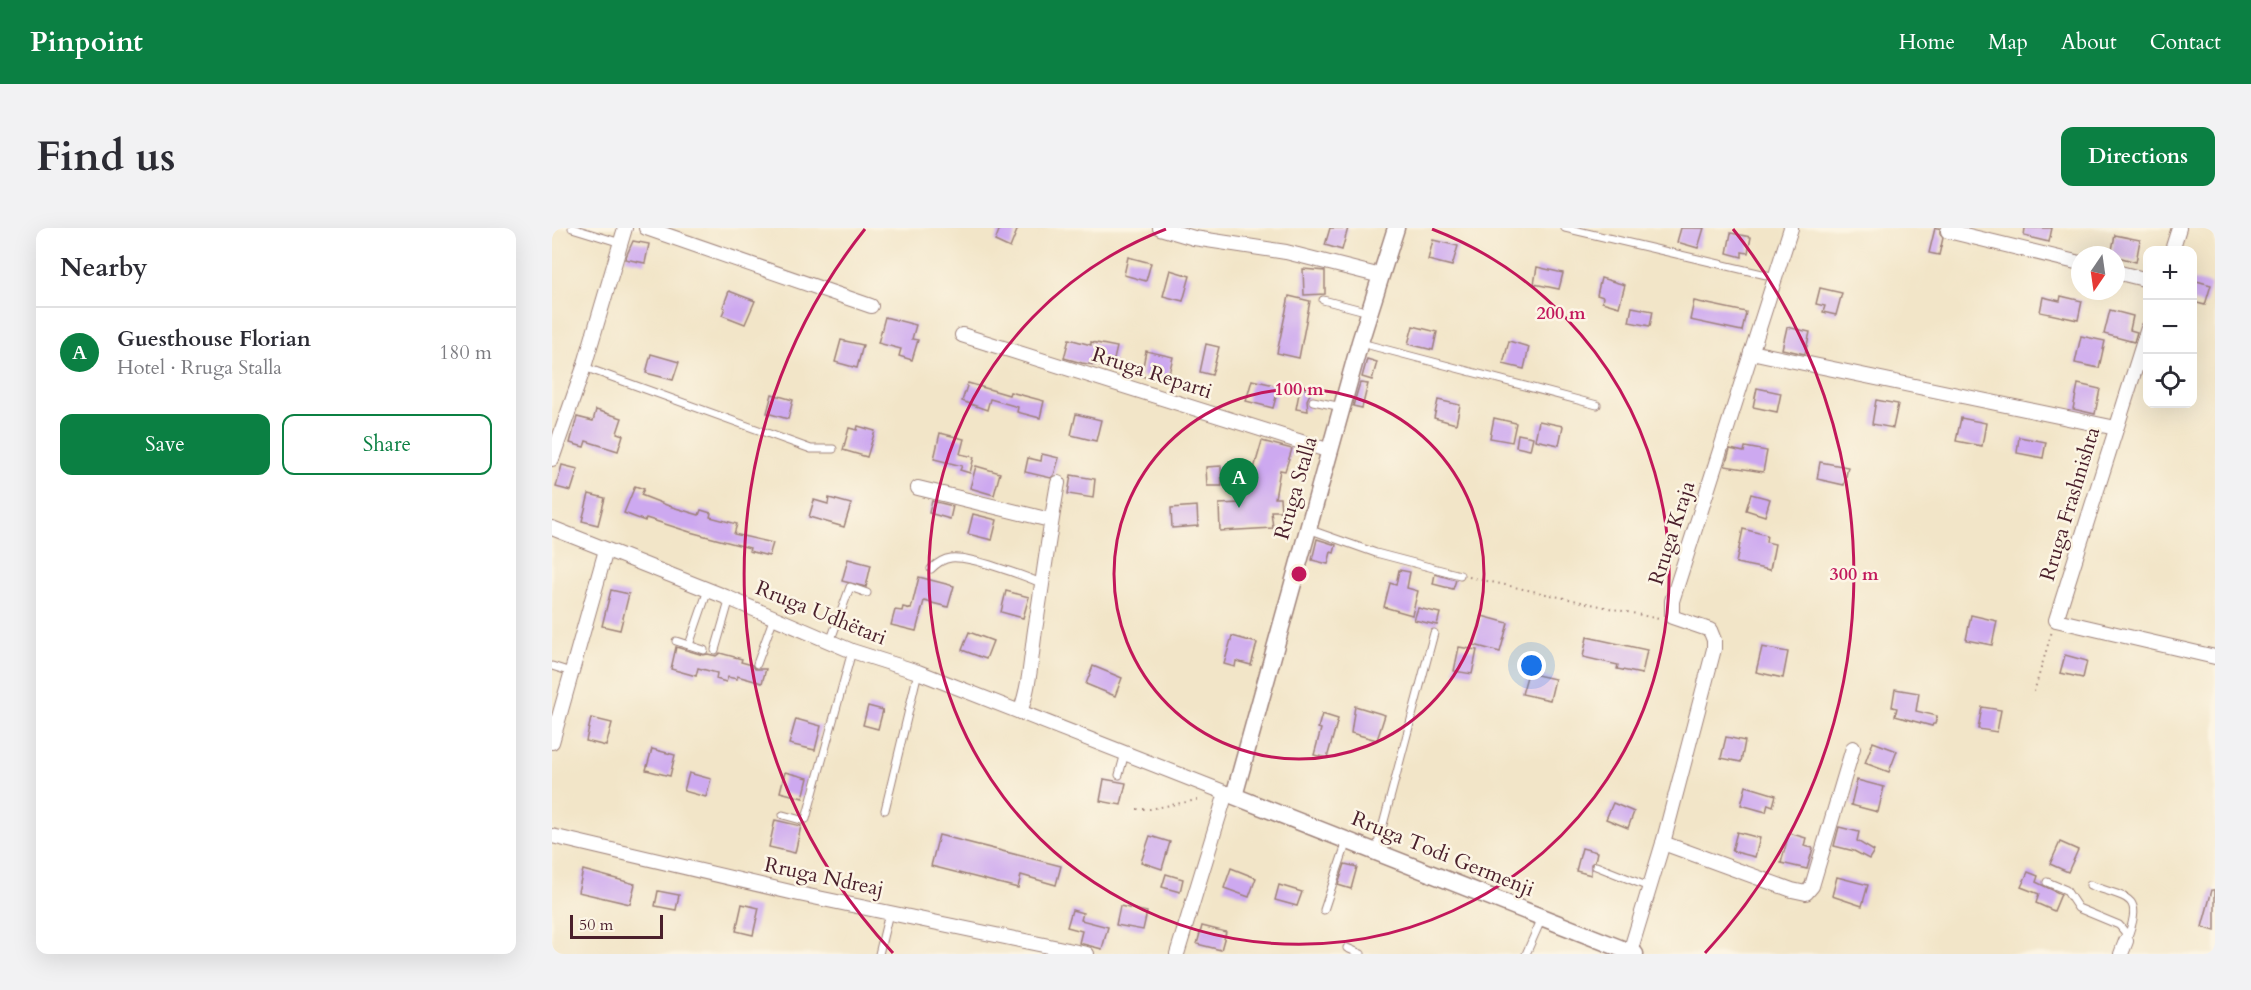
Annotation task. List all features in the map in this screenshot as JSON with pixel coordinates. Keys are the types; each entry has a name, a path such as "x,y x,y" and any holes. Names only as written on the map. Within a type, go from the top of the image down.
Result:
{"street":[{"path":"552,459 584,367 625,228"},
{"path":"646,228 871,306"},
{"path":"1161,228 1194,238 1286,252 1381,276"},
{"name":"Rruga Stalla","path":"1228,797 1308,529 1360,342 1396,228"},
{"name":"Rruga Kraja","path":"1633,953 1714,649 1714,640 1710,630 1672,617 1672,601 1791,228"},
{"path":"2173,246 2179,228"},
{"path":"1948,231 2071,261"},
{"path":"2125,274 2143,279"},
{"name":"Rruga Reparti","path":"962,335 1330,451"},
{"name":"Rruga Frashnishta","path":"2056,620 2143,344"},
{"path":"1751,352 2116,428"},
{"path":"1020,712 1028,684 1050,520 1058,483"},
{"path":"918,488 1050,520"},
{"name":"Rruga Udhëtari","path":"552,528 730,598 852,651 918,672 1125,753 1228,797"},
{"path":"552,742 606,550"},
{"path":"2056,620 2215,657"},
{"path":"1664,843 1792,890 1806,893 1812,886 1853,748"},
{"path":"1178,954 1228,797"},
{"name":"Rruga Todi Germenji","path":"1228,797 1376,852 1633,953"},
{"name":"Rruga Ndreaj","path":"552,836 799,894 1087,954"}],"lane":[{"path":"572,228 621,243"},
{"path":"1565,228 1775,277"},
{"path":"1323,300 1369,312"},
{"path":"1360,342 1597,405"},
{"path":"584,367 811,449 833,449"},
{"path":"1313,401 1342,407"},
{"path":"1308,529 1376,553 1460,575"},
{"path":"931,569 943,560 952,558 990,566 1043,584"},
{"path":"830,642 850,587 867,593"},
{"path":"689,645 708,590"},
{"path":"715,650 730,598"},
{"path":"757,664 774,617"},
{"path":"1376,852 1434,633"},
{"path":"676,641 704,650"},
{"path":"783,815 801,820 806,819 852,651"},
{"path":"552,666 571,672"},
{"path":"885,810 918,672"},
{"path":"1119,775 1125,753"},
{"path":"1323,910 1347,841"},
{"path":"1596,866 1650,887"},
{"path":"2048,882 2066,890 2078,908 2119,925 2125,932 2123,948"},
{"path":"2090,885 2127,898 2133,903 2134,920 2123,948"},
{"path":"879,954 890,913"},
{"path":"1526,954 1542,917"},
{"path":"1347,948 1361,954"}],"path":[{"path":"1460,575 1663,620 1672,617"},
{"path":"2034,692 2056,620"},
{"path":"1137,809 1228,797"}],"building":[{"path":"1000,228 1018,228 1010,248 995,241"},
{"path":"1330,228 1348,228 1342,250 1325,245"},
{"path":"1681,228 1704,228 1698,248 1677,242"},
{"path":"1935,228 1940,228 1943,238 1939,255 1929,253"},
{"path":"2025,228 2052,228 2049,242 2024,236"},
{"path":"1731,233 1751,237 1748,253 1742,252 1742,257 1727,253"},
{"path":"2115,235 2140,240 2136,262 2125,259 2125,246 2113,246"},
{"path":"1433,240 1458,246 1452,266 1428,260"},
{"path":"633,241 649,244 645,263 625,259"},
{"path":"1128,257 1151,263 1146,281 1124,275"},
{"path":"1537,267 1563,273 1559,289 1534,284"},
{"path":"1303,269 1325,271 1325,294 1304,295"},
{"path":"1170,270 1190,276 1183,301 1163,296"},
{"path":"1601,278 1625,285 1619,307 1602,302 1603,297 1597,295"},
{"path":"2197,281 2211,285 2205,305 2197,303"},
{"path":"1820,288 1842,293 1836,315 1823,312 1825,306 1816,304"},
{"path":"729,291 755,301 745,324 722,315"},
{"path":"1289,296 1310,301 1299,358 1277,353"},
{"path":"2061,296 2082,301 2078,320 2040,312 2043,297 2060,301"},
{"path":"1694,301 1746,312 1742,331 1690,320"},
{"path":"1632,307 1653,311 1650,326 1629,322"},
{"path":"2110,310 2133,316 2130,330 2137,332 2134,342 2104,334"},
{"path":"885,317 916,325 912,339 918,340 912,360 899,356 901,349 878,343"},
{"path":"1413,326 1437,332 1433,350 1408,344"},
{"path":"1787,327 1810,332 1805,354 1782,349"},
{"path":"2081,336 2105,341 2099,368 2075,363"},
{"path":"1069,339 1091,345 1091,342 1117,347 1112,368 1064,358"},
{"path":"841,340 863,345 857,368 835,362"},
{"path":"1509,341 1529,347 1524,369 1503,364"},
{"path":"1206,344 1219,347 1212,375 1200,372"},
{"path":"1146,351 1173,357 1167,382 1141,376"},
{"path":"651,354 679,362 673,380 646,373"},
{"path":"1367,359 1377,362 1372,380 1362,377"},
{"path":"1252,380 1279,386 1273,408 1246,401"},
{"path":"968,383 1009,395 1010,392 1044,401 1040,418 1017,412 1018,407 990,399 987,410 962,401"},
{"path":"1360,383 1368,384 1362,408 1353,406"},
{"path":"2078,384 2100,389 2095,414 2073,409"},
{"path":"1300,388 1312,390 1307,400 1308,411 1296,409"},
{"path":"1757,388 1781,393 1777,412 1753,407"},
{"path":"772,394 793,400 788,419 767,413"},
{"path":"1438,400 1460,405 1456,424 1434,418"},
{"path":"1876,400 1898,404 1893,428 1872,424"},
{"path":"596,410 622,418 617,433 623,435 618,451 586,441 584,447 570,443 577,417 593,421"},
{"path":"1076,414 1101,420 1096,441 1071,435"},
{"path":"1494,418 1516,423 1512,442 1490,438"},
{"path":"1961,418 1986,423 1982,446 1956,441"},
{"path":"1539,421 1563,426 1559,445 1535,440"},
{"path":"858,426 875,431 867,457 843,450 849,428 857,430"},
{"path":"940,433 964,439 960,454 974,457 970,473 960,470 962,466 934,459"},
{"path":"1518,434 1533,437 1530,450 1516,447"},
{"path":"2019,437 2046,442 2043,458 2017,453"},
{"path":"1262,441 1292,449 1285,471 1280,470 1275,498 1280,498 1281,511 1271,511 1273,528 1220,531 1219,504 1241,503 1241,488 1246,468 1254,469"},
{"path":"1745,447 1767,451 1763,472 1725,466 1730,449 1744,452"},
{"path":"1042,454 1059,458 1051,478 1025,472 1028,458 1041,461"},
{"path":"1820,462 1848,467 1844,485 1817,479"},
{"path":"562,465 578,469 571,491 556,487"},
{"path":"976,466 1000,473 994,495 970,488"},
{"path":"1221,466 1222,486 1207,486 1206,467"},
{"path":"1071,475 1095,479 1093,498 1068,494"},
{"path":"635,486 644,489 641,495 669,506 699,515 701,510 711,513 710,517 737,524 734,534 773,543 769,556 749,551 750,548 646,518 645,521 624,513"},
{"path":"589,494 605,498 598,525 582,521"},
{"path":"1751,494 1770,499 1765,516 1746,510"},
{"path":"829,498 851,504 844,527 809,517 814,500 828,504"},
{"path":"932,501 953,506 950,519 929,513"},
{"path":"1197,506 1198,526 1172,528 1171,508"},
{"path":"973,514 997,520 992,540 968,534"},
{"path":"1743,529 1767,535 1766,542 1775,544 1770,570 1736,563"},
{"path":"1317,539 1336,545 1334,553 1331,552 1328,564 1312,560"},
{"path":"848,559 871,565 866,587 842,581"},
{"path":"1399,570 1410,572 1407,588 1418,591 1412,615 1384,607 1390,583 1396,585"},
{"path":"1435,574 1456,580 1453,589 1433,584"},
{"path":"919,577 954,586 948,607 924,601 916,631 891,625 895,610 902,611 903,607 911,609"},
{"path":"611,590 629,594 620,630 602,626"},
{"path":"1006,591 1029,597 1023,618 1001,612"},
{"path":"1418,608 1440,613 1437,625 1414,620"},
{"path":"1971,615 1997,621 1992,645 1966,640"},
{"path":"1482,616 1508,623 1500,652 1474,645"},
{"path":"969,632 993,641 986,659 962,650"},
{"path":"1232,636 1257,643 1251,665 1236,661 1235,667 1224,664"},
{"path":"1587,637 1647,650 1642,674 1617,669 1618,665 1583,657"},
{"path":"676,647 703,655 716,656 720,653 742,659 741,662 752,665 755,669 766,669 762,683 737,676 737,679 728,677 726,682 716,679 717,673 698,668 696,676 671,669"},
{"path":"1459,647 1477,650 1472,674 1454,671"},
{"path":"1762,647 1788,652 1783,678 1756,672"},
{"path":"2065,655 2087,661 2083,678 2060,673"},
{"path":"1093,666 1122,678 1115,696 1086,684"},
{"path":"1528,673 1555,679 1550,700 1522,694"},
{"path":"1895,689 1919,693 1916,711 1937,716 1935,724 1932,726 1895,716 1897,708 1892,707"},
{"path":"868,706 883,710 878,729 863,725"},
{"path":"1355,706 1385,715 1377,740 1351,733"},
{"path":"1982,707 2001,710 1997,732 1978,729"},
{"path":"1322,714 1338,719 1327,758 1314,755 1321,729 1318,728"},
{"path":"591,718 612,723 606,746 586,741"},
{"path":"796,719 821,726 815,750 789,744"},
{"path":"1726,737 1745,741 1741,762 1721,758"},
{"path":"1873,742 1897,751 1889,772 1865,763"},
{"path":"652,749 675,755 670,776 646,770"},
{"path":"785,772 808,778 803,798 780,792"},
{"path":"689,773 711,779 706,797 684,791"},
{"path":"1104,779 1126,783 1121,805 1100,801"},
{"path":"1857,780 1884,787 1878,812 1851,805"},
{"path":"1746,786 1776,795 1773,806 1768,804 1766,812 1741,805"},
{"path":"1613,803 1634,812 1628,828 1606,819"},
{"path":"775,820 801,826 795,853 769,847"},
{"path":"1839,827 1859,832 1857,841 1874,851 1869,859 1854,851 1834,846"},
{"path":"1737,832 1760,838 1755,857 1732,851"},
{"path":"1789,833 1806,838 1804,846 1813,848 1807,869 1781,863"},
{"path":"939,835 1061,866 1056,885 1021,875 1018,888 931,866"},
{"path":"1150,836 1170,842 1162,869 1141,862"},
{"path":"2060,842 2078,850 2068,872 2050,864"},
{"path":"1582,848 1597,852 1595,861 1591,864 1591,875 1576,871"},
{"path":"1345,864 1357,867 1351,889 1338,885"},
{"path":"1231,868 1256,878 1249,897 1224,888"},
{"path":"583,870 635,884 630,904 578,892"},
{"path":"2028,872 2038,876 2036,882 2061,894 2054,911 2036,903 2039,894 2021,887"},
{"path":"1166,874 1183,879 1180,892 1162,887"},
{"path":"1837,877 1868,885 1862,906 1832,896"},
{"path":"1279,885 1302,892 1297,906 1275,900"},
{"path":"2212,890 2215,890 2215,931 2202,927"},
{"path":"658,891 679,895 676,910 655,906"},
{"path":"742,904 759,908 753,935 736,931"},
{"path":"1120,906 1147,912 1143,930 1116,925"},
{"path":"1072,910 1083,913 1081,920 1108,927 1102,949 1079,943 1082,931 1067,927"},
{"path":"1202,926 1226,932 1221,950 1197,944"}],"place":[{"name":"Guesthouse Florian","path":"1239,508"}]}
